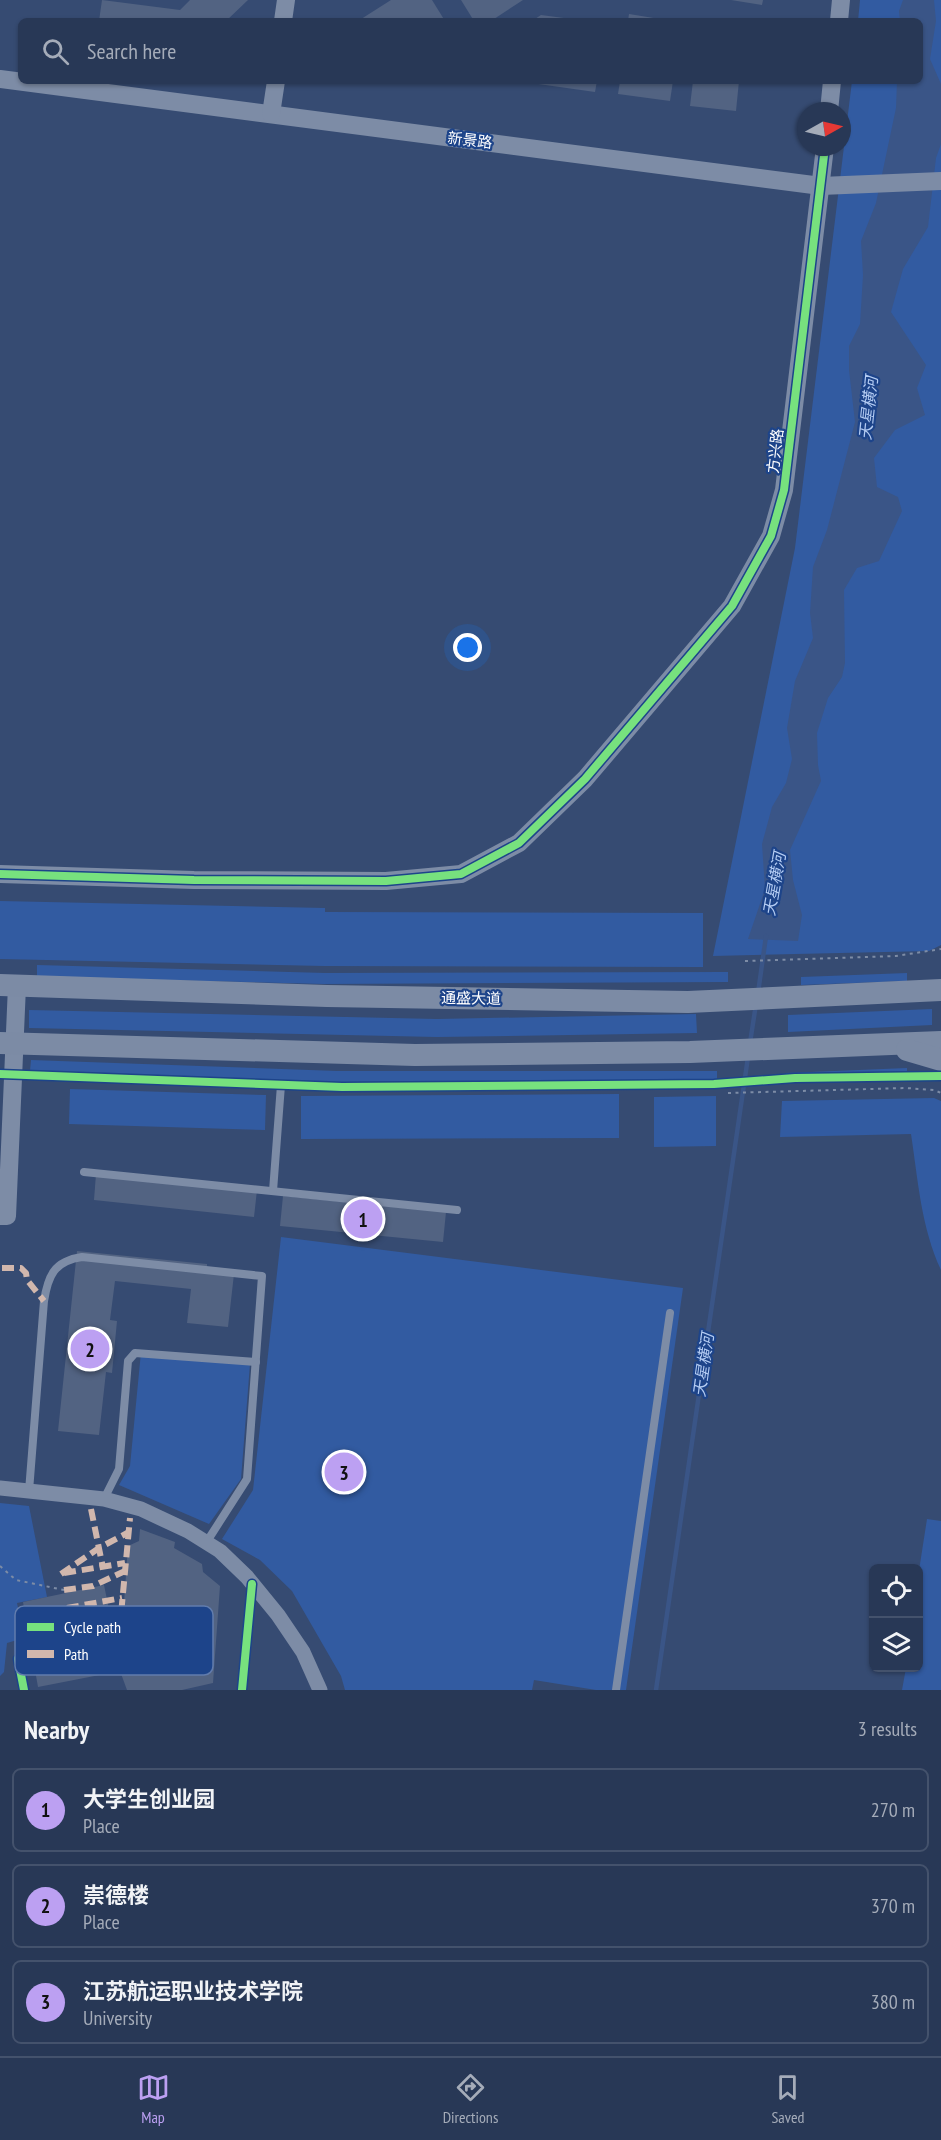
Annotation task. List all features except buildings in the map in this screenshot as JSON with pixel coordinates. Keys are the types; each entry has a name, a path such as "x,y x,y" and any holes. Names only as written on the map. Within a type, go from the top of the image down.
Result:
{"main road":[{"name":"通盛大道","path":"9,986 327,996 688,1002 940,990"},
{"path":"7,1043 415,1055 718,1052 941,1042"},
{"path":"888,1044 941,1060"}],"street":[{"path":"284,18 286,0"},
{"path":"839,18 841,0"},
{"name":"新景路","path":"0,80 18,82"},
{"name":"新景路","path":"32,84 821,186 938,181"},
{"path":"271,114 276,84"},
{"path":"830,102 832,84"},
{"name":"方兴路","path":"0,874 194,880 386,881 461,874 519,843 585,779 732,606 771,536 784,490 824,156"},
{"path":"0,1216 7,1216 9,986"},
{"path":"0,1488 104,1499 141,1509 188,1531 220,1551 247,1577 278,1615 303,1652 320,1690"}],"lane":[{"path":"273,1191 281,1085"},
{"path":"84,1172 457,1210"},
{"path":"28,1491 44,1301 47,1282 63,1262 71,1258 82,1257 262,1276 247,1479 206,1543"},
{"path":"616,1690 670,1313"},
{"path":"104,1499 120,1469 128,1361 135,1353 256,1362"}],"path":[{"path":"744,961 896,956 941,949"},
{"path":"728,1093 906,1088 934,1090 941,1093"},
{"path":"0,1566 16,1580 64,1590"}],"shaded area":[{"path":"860,0 941,0 941,945 929,951 713,956 795,548 843,156 851,156 849,102 852,84 923,84 923,18 858,18"},
{"path":"0,901 325,908 325,912 703,913 703,967 324,966 0,959"},
{"path":"37,965 325,973 728,972 728,982 324,984 37,977"},
{"path":"907,973 907,981 801,985 801,977"},
{"path":"932,1009 932,1025 788,1032 788,1015"},
{"path":"29,1010 437,1019 696,1014 697,1033 437,1037 29,1028"},
{"path":"31,1060 337,1071 717,1071 717,1081 336,1082 30,1071"},
{"path":"907,1068 907,1076 786,1081 786,1073"},
{"path":"70,1089 266,1095 265,1130 69,1124"},
{"path":"619,1094 619,1138 301,1139 301,1096"},
{"path":"716,1096 716,1146 654,1147 654,1097"},
{"path":"934,1098 941,1101 941,1270 925,1220 911,1134 780,1137 782,1101"},
{"path":"281,1237 683,1288 626,1690 596,1690 534,1680 532,1690 345,1690 341,1676 292,1591 260,1560 222,1539 253,1490"},
{"path":"141,1352 250,1364 241,1479 209,1524 119,1485 130,1466"},
{"path":"0,1503 29,1506 47,1597 17,1603 18,1606 15,1606 15,1641 7,1643 4,1672 0,1676"},
{"path":"927,1519 941,1521 941,1690 902,1690 905,1672 923,1672 923,1564 920,1564"}],"water":[{"path":"903,0 934,0 936,21 930,59 941,84 941,144 936,158 928,227 903,269 891,312 926,365 917,388 925,415 895,430 874,458 877,487 898,497 902,511 879,561 857,568 844,590 845,663 842,677 828,698 817,733 821,781 790,850 793,880 802,915 798,941 748,939 765,889 762,844 772,807 786,783 792,759 787,728 795,681 813,638 810,613 813,567 827,530 855,422 849,370 849,346 860,324 863,275 861,241 876,203 896,108 897,84 923,84 923,18 900,18 899,11"}],"waterway":[{"name":"天星横河","path":"758,993 766,936"},
{"name":"天星横河","path":"750,1043 756,1004"},
{"name":"天星横河","path":"656,1690 748,1057"}],"marked path":[{"path":"2,1268 21,1268 26,1273 27,1280 44,1301"},
{"path":"91,1509 103,1568"},
{"path":"122,1606 130,1518"},
{"path":"61,1574 99,1548 129,1532"},
{"path":"64,1573 125,1563"},
{"path":"64,1590 93,1586 125,1571"},
{"path":"78,1606 122,1598"}],"cycle path":[{"path":"0,874 194,880 386,881 461,874 519,843 585,779 732,606 771,536 784,490 824,156"},
{"path":"0,1074 342,1087 714,1084 795,1078 941,1076"},
{"path":"242,1690 252,1584"},
{"path":"21,1675 24,1690"}],"place":[{"name":"大学生创业园","path":"363,1219"},
{"name":"崇德楼","path":"90,1349"},
{"name":"江苏航运职业技术学院","path":"344,1472"}]}
